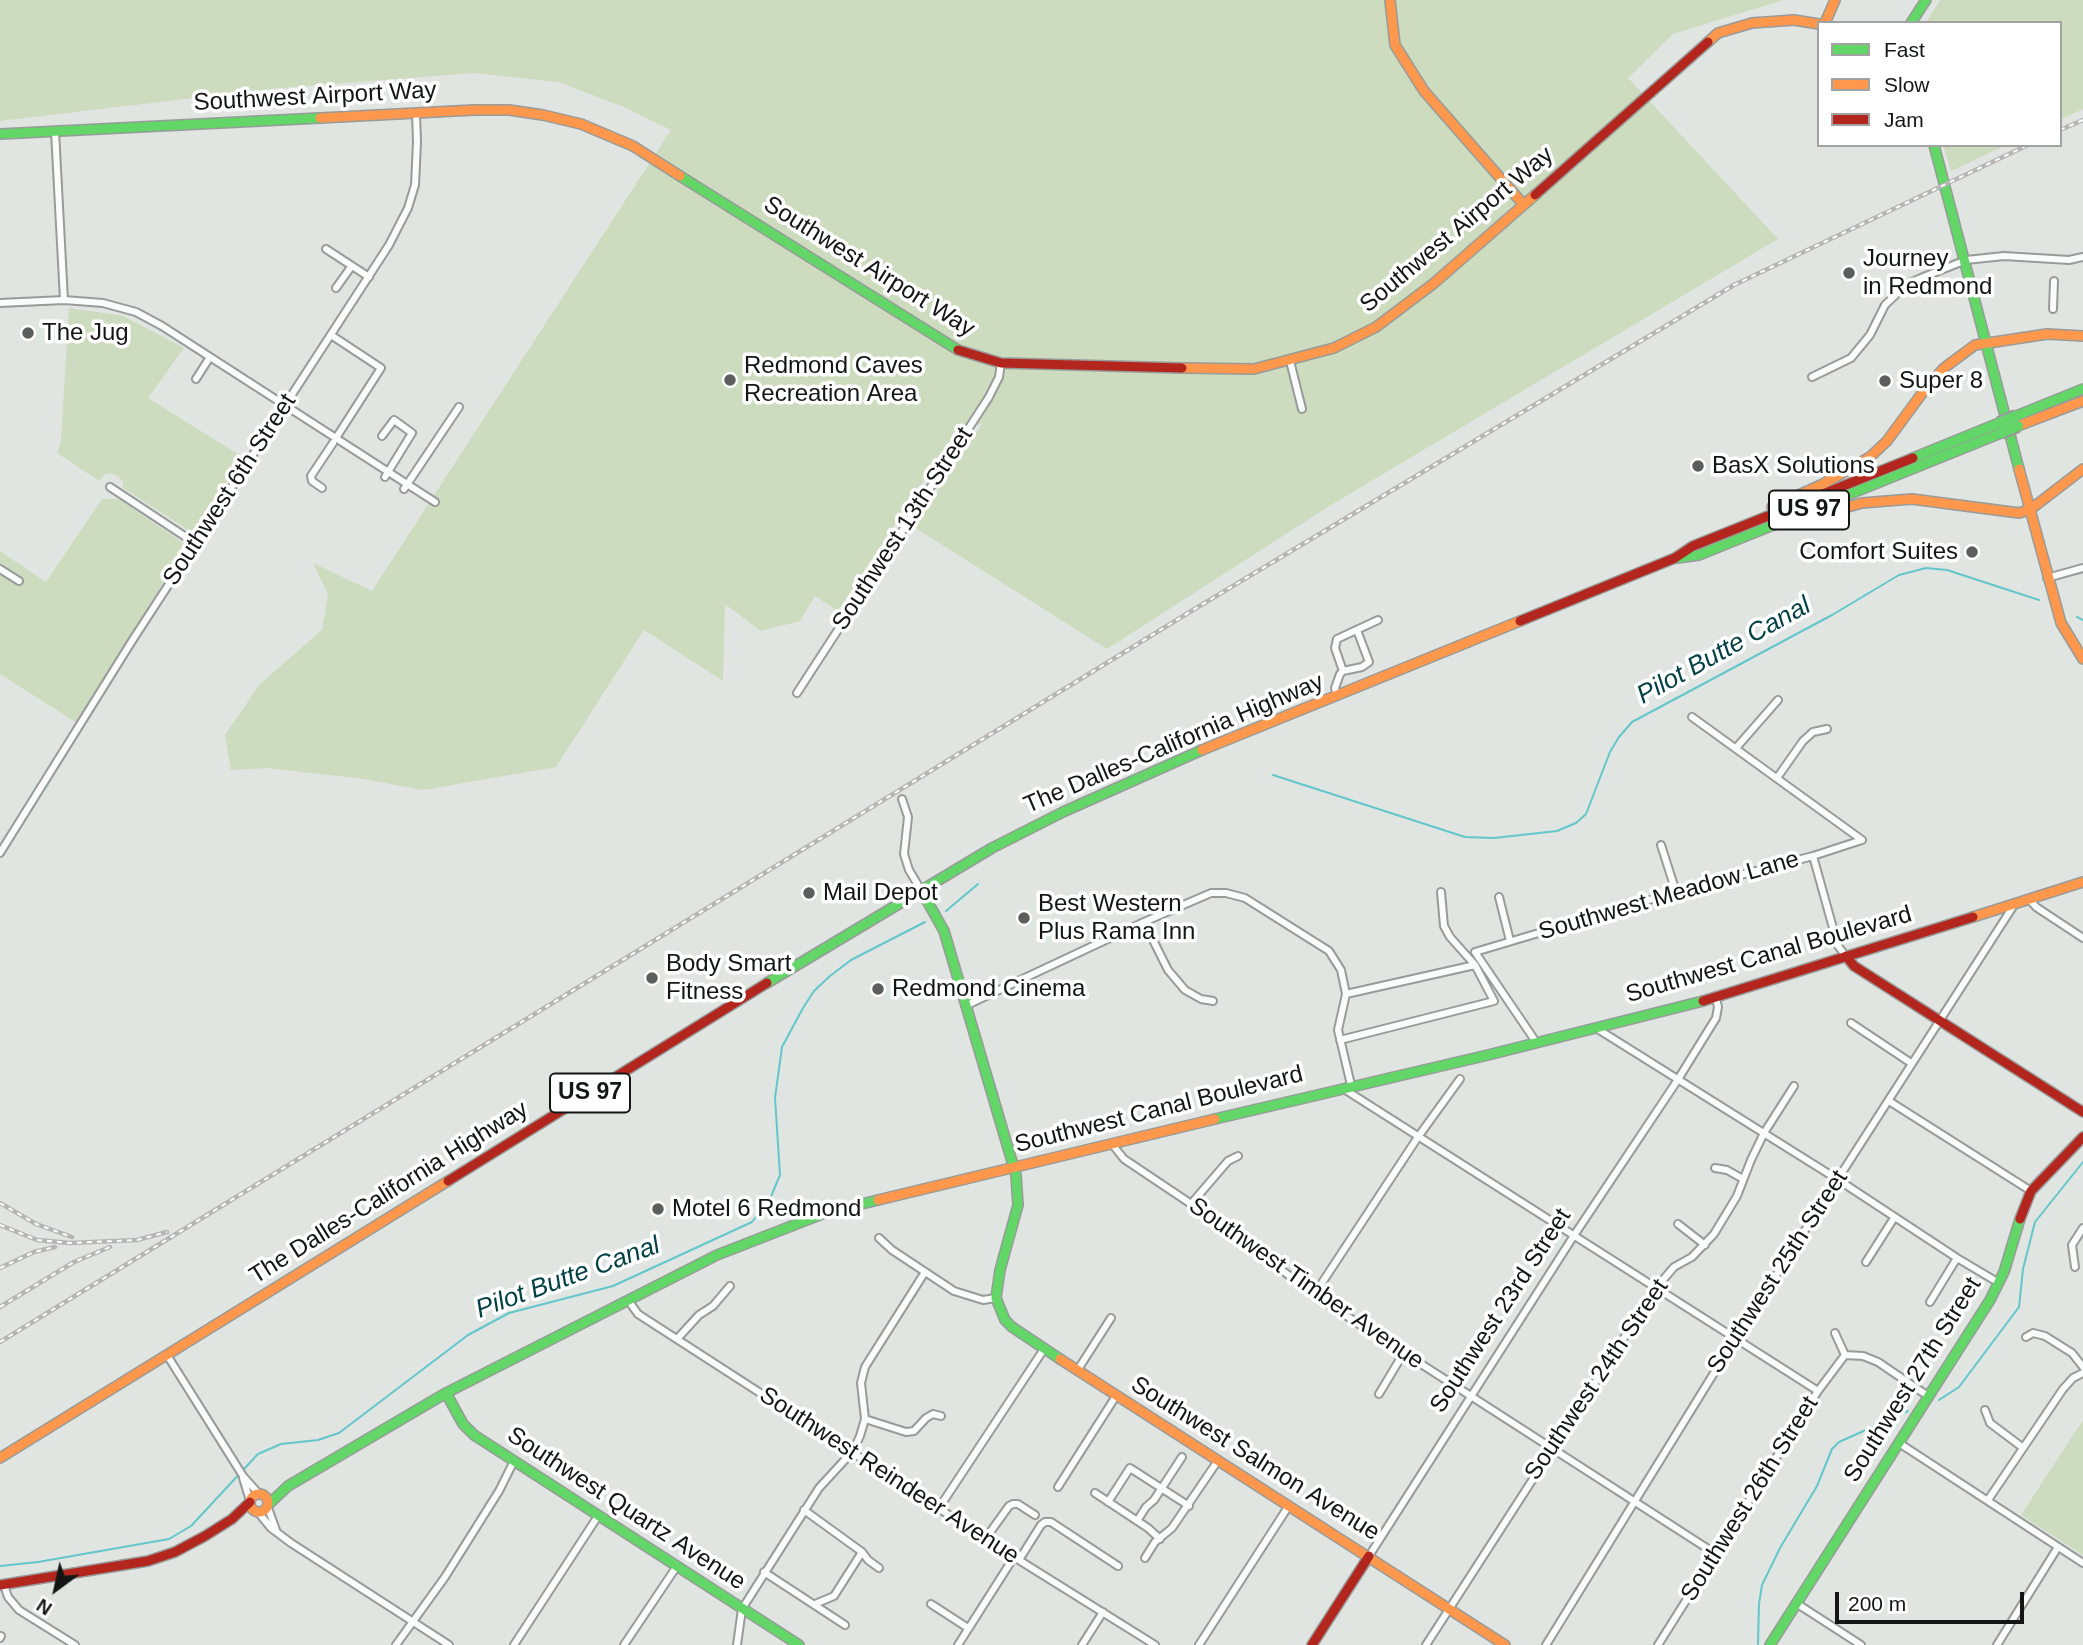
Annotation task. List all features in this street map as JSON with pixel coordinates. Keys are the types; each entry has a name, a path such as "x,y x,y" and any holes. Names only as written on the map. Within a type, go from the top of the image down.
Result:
{"main road":[{"path":"1390,0 1395,45 1424,91 1523,204"},
{"path":"1826,21 1835,0"},
{"path":"1912,21 1926,0"},
{"name":"Southwest Airport Way","path":"0,134 485,110 531,113 568,121 607,134 658,161 962,352 1001,363 1202,370 1254,369 1334,348 1376,327 1433,284 1718,33 1752,23 1794,20 1817,24"},
{"path":"1935,147 2047,578 2061,623 2083,659"},
{"path":"1718,537 1743,520 1824,484 1871,457 1887,441 1944,368 1975,345 2047,334 2083,336"},
{"name":"The Dalles-California Highway","path":"1675,558 1699,555 1774,524 2017,421 2083,388"},
{"name":"The Dalles-California Highway","path":"2017,421 2083,401"},
{"name":"The Dalles-California Highway","path":"0,1458 921,890 992,848 1063,811 1194,753 1675,558 1693,546 2000,428"},
{"path":"1774,524 1885,500 1912,499 2019,513 2031,509 2083,469"},
{"name":"Southwest Canal Boulevard","path":"1,1586 148,1561 188,1546 446,1393 717,1255 780,1228 825,1213 1013,1166 1716,998 2083,882"},
{"path":"921,890 944,931 1018,1185 1018,1205 1000,1270 996,1298"},
{"path":"1846,956 1854,966 2083,1112"},
{"name":"Southwest 27th Street","path":"1769,1645 1990,1300 1999,1283 2031,1191 2083,1137"},
{"name":"Southwest Salmon Avenue","path":"996,1298 1005,1320 1044,1349 1504,1645"},
{"name":"Southwest Quartz Avenue","path":"446,1393 467,1429 799,1645"},
{"name":"Southwest 23rd Street","path":"1312,1645 1369,1556"}],"street":[{"name":"Southwest 6th Street","path":"0,853 398,228 415,185 416,113"},
{"path":"55,131 64,300"},
{"path":"326,248 369,277"},
{"path":"1812,377 1851,358 1870,335 1885,305 1907,284 1966,260 2004,256 2069,260 2083,257"},
{"path":"337,288 351,267"},
{"path":"2053,281 2053,309"},
{"path":"0,303 64,300 103,303 136,312 210,356 435,502"},
{"path":"322,488 312,481 311,476 381,368 331,335"},
{"path":"196,379 210,356"},
{"path":"1290,361 1302,409"},
{"name":"Southwest 13th Street","path":"797,693 989,397 999,377 1001,363"},
{"path":"404,489 459,407"},
{"path":"382,436 394,420 412,433 385,477"},
{"path":"110,487 195,543"},
{"path":"2047,578 2083,568"},
{"path":"0,569 19,582"},
{"path":"1343,671 1335,642 1342,636 1378,620"},
{"path":"1337,696 1335,688 1340,674 1369,662 1357,630"},
{"path":"1736,748 1778,700"},
{"path":"1692,717 1777,778 1803,741 1813,732 1827,729"},
{"name":"Southwest Meadow Lane","path":"1536,1042 1475,952 1863,840 1777,778"},
{"path":"902,799 908,817 904,854 909,870 921,890"},
{"path":"1661,845 1676,892"},
{"path":"1814,856 1838,946 1846,956"},
{"path":"1340,1040 1494,1001 1475,965 1450,937 1444,926 1441,892"},
{"path":"965,1006 1211,893 1226,893 1245,898 1329,951 1341,970 1346,994 1338,1030 1346,1086 1418,1137 1818,1391"},
{"path":"1499,897 1510,941"},
{"path":"2029,899 2036,907 2083,938"},
{"name":"Southwest 25th Street","path":"1546,1645 1735,1339 2016,902"},
{"path":"1144,922 1168,970 1185,990 1201,999 1213,1001"},
{"path":"1346,994 1475,965"},
{"name":"Southwest 23rd Street","path":"1369,1556 1573,1237 1677,1081 1716,1018 1716,998"},
{"path":"1851,1023 1911,1063"},
{"path":"1594,1027 1999,1283"},
{"path":"1314,1295 1418,1137 1460,1079"},
{"name":"Southwest 24th Street","path":"1426,1645 1550,1448 1656,1288 1674,1268 1692,1257 1704,1245 1737,1196 1764,1133 1794,1086"},
{"path":"1889,1101 2031,1191"},
{"name":"Southwest Timber Avenue","path":"1112,1144 1124,1159 1233,1232 1314,1295 1716,1554"},
{"path":"1191,1204 1219,1170 1233,1156 1238,1156"},
{"path":"1715,1168 1727,1170 1743,1179"},
{"path":"1866,1262 1894,1218"},
{"path":"1678,1224 1704,1245"},
{"path":"2075,1267 2072,1245 2083,1228"},
{"path":"879,1238 892,1250 954,1291 983,1300 996,1298"},
{"path":"1930,1302 1957,1258"},
{"path":"737,1645 742,1609 764,1572 819,1488 853,1451 865,1419 861,1383 864,1367 925,1272"},
{"path":"677,1339 699,1315 713,1306 730,1286"},
{"name":"Southwest Reindeer Avenue","path":"628,1300 638,1314 1155,1645"},
{"path":"1077,1371 1111,1318"},
{"path":"2026,1337 2033,1333 2045,1336 2072,1353 2083,1367"},
{"path":"1835,1334 1845,1355 1863,1356 1878,1362 1928,1396"},
{"path":"939,1508 1044,1349"},
{"path":"1379,1394 1403,1354"},
{"path":"167,1355 276,1530 291,1543 449,1645"},
{"name":"Southwest 26th Street","path":"1658,1645 1818,1391 1845,1355"},
{"path":"1988,1500 2063,1389 2073,1378 2083,1373"},
{"path":"1058,1487 1116,1396"},
{"path":"1985,1410 1990,1423 2022,1447"},
{"path":"865,1419 906,1432 914,1431 926,1418 933,1415 942,1416"},
{"path":"1899,1443 2083,1563"},
{"path":"1137,1521 1182,1457"},
{"path":"396,1645 445,1577 499,1491 514,1461"},
{"path":"1145,1558 1155,1542 1172,1528 1189,1506 1217,1462"},
{"path":"1108,1502 1130,1468 1189,1506"},
{"path":"1095,1493 1160,1539"},
{"path":"986,1538 1013,1504 1018,1504 1035,1515"},
{"path":"1199,1645 1288,1507"},
{"path":"804,1510 862,1552 879,1568"},
{"path":"514,1645 598,1516"},
{"path":"958,1645 1045,1522 1051,1522 1118,1566"},
{"path":"1997,1645 2059,1548"},
{"path":"815,1604 834,1596 862,1552"},
{"path":"624,1645 677,1566"},
{"path":"764,1572 845,1625"},
{"path":"1,1586 19,1610 75,1645"},
{"path":"1796,1603 1861,1645"},
{"path":"931,1604 968,1628"},
{"path":"1082,1645 1103,1612"}],"green space":[{"path":"0,0 1783,0 1673,34 1628,78 1778,239 1331,505 1107,649 914,527 983,423 957,430 838,611 815,596 800,621 761,631 725,604 723,681 644,630 556,767 423,790 364,779 267,768 231,770 225,735 260,684 322,630 328,594 313,563 372,591 671,130 624,107 558,82 473,73 269,89 0,121"},
{"path":"1940,0 2083,0 2083,109 2062,119 2062,21 1927,21"},
{"path":"1944,147 2002,147 1951,171"},
{"path":"69,308 123,316 184,348 148,398 244,458 193,533 123,488 123,482 118,476 105,474 99,481 57,453 61,441"},
{"path":"102,499 119,499 186,545 77,723 0,674 0,551 46,582"},
{"path":"2083,1420 2083,1555 2021,1515"}],"waterway":[{"name":"Pilot Butte Canal","path":"1273,775 1465,837 1494,838 1557,831 1576,823 1586,814 1610,752 1632,722 1832,615 1899,575 1926,568 1947,570 2039,600"},
{"name":"Pilot Butte Canal","path":"2077,617 2083,620"},
{"name":"Pilot Butte Canal","path":"946,911 978,884"},
{"name":"Pilot Butte Canal","path":"0,1566 169,1539 191,1526 258,1454 281,1444 318,1440 339,1433 468,1335 509,1313 613,1286 752,1222 770,1199 780,1175 775,1098 782,1047 803,1008 814,991 851,960 925,922"},
{"path":"1939,1400 1959,1387 2019,1307 2023,1269 2035,1222 2083,1162"},
{"path":"1758,1644 1762,1585 1780,1548 1817,1486 1832,1449 1839,1442 1908,1411"}],"railway":[{"path":"2062,129 2083,120"},
{"path":"0,1342 1193,610 1734,285 2024,147"},
{"path":"0,1203 36,1224 72,1237"},
{"path":"0,1225 37,1240 70,1243 137,1240 167,1232"},
{"path":"0,1268 34,1252 55,1247"},
{"path":"0,1307 74,1262 110,1247"}],"traffic: fast":[{"path":"1912,21 1926,0"},
{"path":"0,134 320,118"},
{"path":"1935,147 2019,469"},
{"path":"680,176 958,350"},
{"path":"2016,416 2083,389"},
{"path":"1999,423 2016,416"},
{"path":"1913,458 1999,423"},
{"path":"2001,433 2018,426"},
{"path":"1677,558 1699,555 2001,433"},
{"path":"767,983 992,848 1063,812 1202,750"},
{"path":"921,890 944,931 1016,1175 1018,1205 1000,1270 996,1298 1005,1320 1012,1327 1060,1359"},
{"path":"1215,1119 1703,1001"},
{"path":"268,1505 288,1486 446,1393 717,1255 825,1213 878,1200"},
{"path":"1770,1645 1990,1300 2004,1272 2020,1219"},
{"path":"446,1393 463,1424 474,1435 799,1645"}],"traffic: slow":[{"path":"1390,0 1395,45 1424,91 1523,204"},
{"path":"1826,21 1835,0"},
{"path":"1708,42 1718,33 1752,23 1794,20 1817,24"},
{"path":"320,118 474,110 509,110 543,115 581,124 633,146 680,176"},
{"path":"1182,368 1254,369 1334,348 1376,327 1433,284 1535,195"},
{"path":"1772,507 1823,484 1870,457 1887,441 1944,368 1975,345 2047,334 2083,336"},
{"path":"2018,426 2083,401"},
{"path":"2019,469 2061,623 2083,659"},
{"path":"1805,519 1862,503 1912,499 2019,513 2031,509 2083,469"},
{"path":"1202,750 1520,621"},
{"path":"1973,917 2083,882"},
{"path":"878,1200 1215,1119"},
{"path":"0,1458 448,1181"},
{"path":"1060,1359 1505,1645"},
{"path":"255,1494 263,1494 268,1503 266,1510 255,1512 250,1507 250,1499 255,1494"}],"traffic: jam":[{"path":"1535,195 1708,42"},
{"path":"958,350 1001,363 1182,368"},
{"path":"1520,621 1675,558 1693,546 1913,458"},
{"path":"1703,1001 1973,917"},
{"path":"1846,956 1854,966 2083,1112"},
{"path":"448,1181 767,983"},
{"path":"2020,1219 2031,1191 2083,1137"},
{"path":"0,1585 148,1561 175,1552 205,1536 232,1519 250,1502"},
{"path":"1312,1645 1369,1556"}],"place":[{"name":"Journey in Redmond","path":"1849,273"},
{"name":"The Jug","path":"28,333"},
{"name":"Redmond Caves Recreation Area","path":"730,380"},
{"name":"Super 8","path":"1885,381"},
{"name":"BasX Solutions","path":"1698,466"},
{"name":"Comfort Suites","path":"1972,552"},
{"name":"Mail Depot","path":"809,893"},
{"name":"Best Western Plus Rama Inn","path":"1024,918"},
{"name":"Body Smart Fitness","path":"652,978"},
{"name":"Redmond Cinema","path":"878,989"},
{"name":"Motel 6 Redmond","path":"658,1209"}]}
